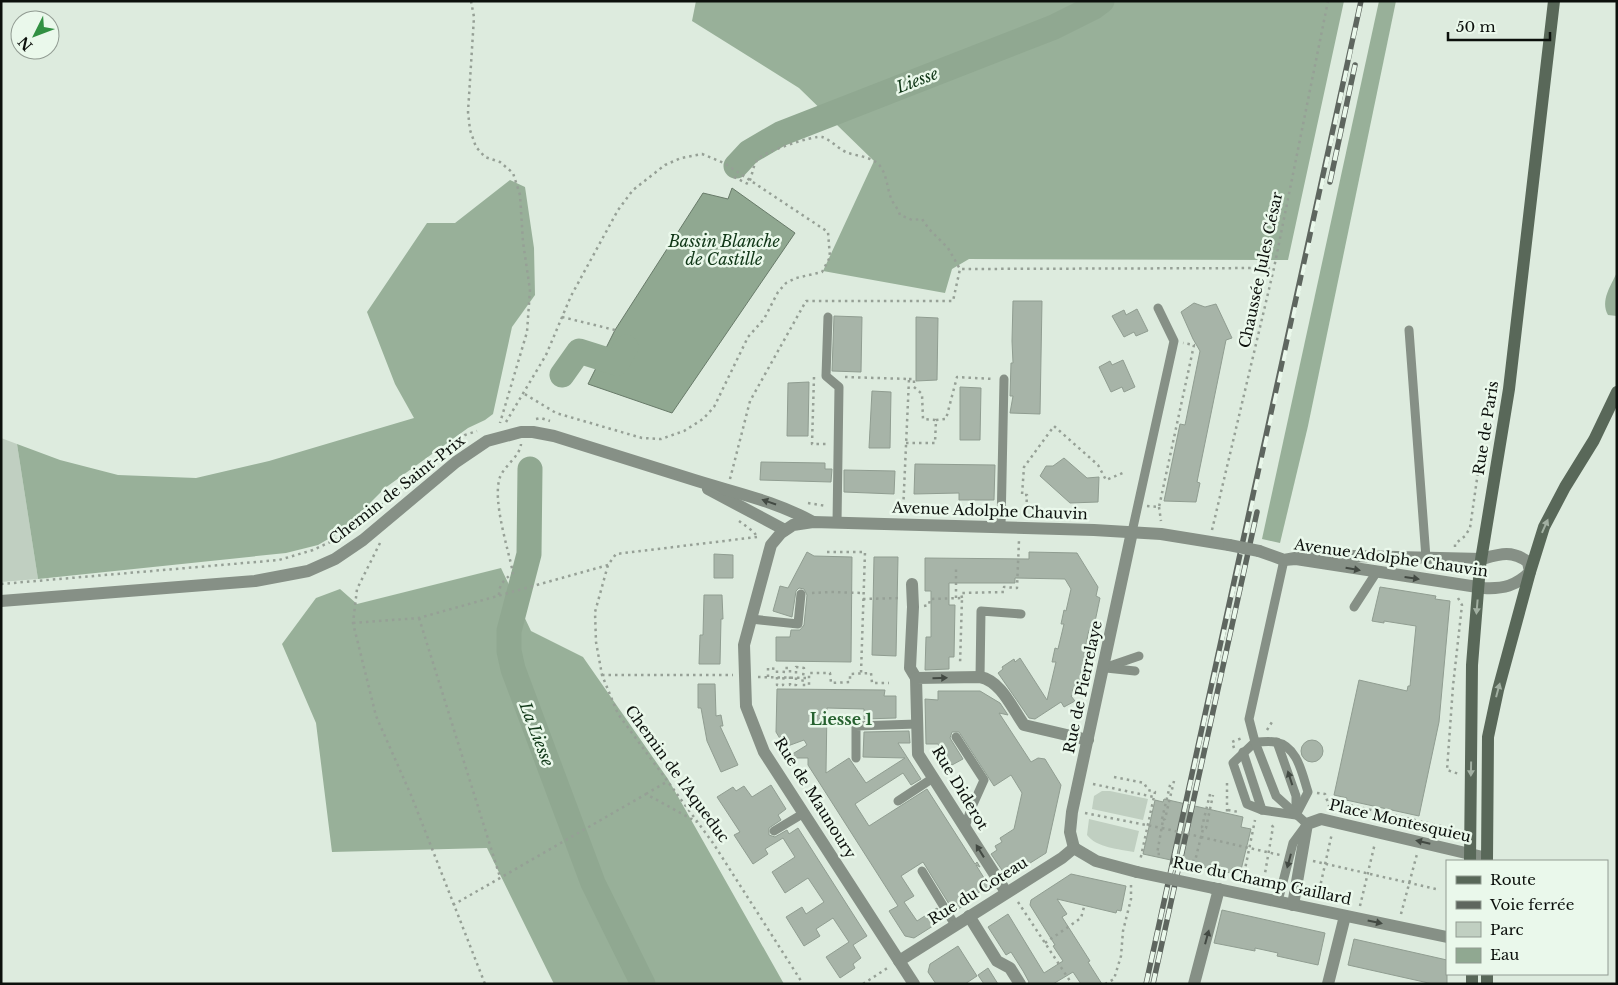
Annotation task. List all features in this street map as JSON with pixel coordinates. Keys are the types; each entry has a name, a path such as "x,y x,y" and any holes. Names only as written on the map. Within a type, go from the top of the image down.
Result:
{"main road":[{"name":"Rue de Paris","path":"1470,857 1472,665 1479,588 1482,558 1509,389 1554,1"},
{"path":"1487,860 1488,737 1498,690 1530,572 1544,527 1565,487 1594,440 1617,392"}],"street":[{"name":"Chemin de Saint-Prix","path":"1,602 255,581 308,570 335,559 363,540 473,449 498,437 521,432 554,436 747,495 784,508 813,522"},
{"name":"Chemin de Saint-Prix","path":"687,478 785,530"},
{"name":"Avenue Adolphe Chauvin","path":"813,522 1161,534 1259,550 1290,559 1479,588 1507,587 1523,579 1530,572 1528,562 1520,555 1508,554 1482,558 1453,559 1312,555 1290,559"},
{"name":"Rue de Maunoury","path":"813,522 793,525 776,538 771,545 744,645 746,706 764,752 914,984"},
{"name":"Rue de Pierrelaye","path":"1074,848 1070,832 1072,812 1132,532"},
{"name":"Rue Diderot","path":"912,584 910,668 916,678 918,754 1006,892"},
{"path":"916,678 980,673 997,685 1024,725 1088,740"},
{"name":"Place Montesquieu","path":"1307,824 1321,819 1487,860"},
{"path":"1293,905 1307,824"},
{"name":"Rue du Champ Gaillard","path":"1074,848 1096,861 1134,876 1216,888 1446,937"},
{"name":"Rue du Coteau","path":"899,960 1074,848"},
{"path":"1194,984 1216,888"},
{"path":"969,916 997,961 1010,968 1020,984"},
{"path":"1328,984 1345,916"}],"lane":[{"path":"1132,532 1174,341 1158,308"},
{"path":"828,317 826,376 840,387 837,523"},
{"path":"1409,330 1426,558"},
{"path":"1001,527 1004,379"},
{"path":"1278,901 1293,843 1307,824 1276,796 1249,719 1290,559"},
{"path":"1354,607 1376,573"},
{"path":"751,619 798,624 801,594"},
{"path":"980,673 981,611 1021,614"},
{"path":"1104,668 1139,656"},
{"path":"1104,668 1135,671"},
{"path":"856,758 856,726 917,724"},
{"path":"956,737 984,780 970,809 965,827"},
{"path":"1256,742 1277,742 1293,751 1308,792 1296,815 1258,809 1247,804 1233,763 1256,742"},
{"path":"1277,742 1296,796 1296,815"},
{"path":"1243,752 1258,809"},
{"path":"898,801 933,778"},
{"path":"774,830 804,814"},
{"path":"922,871 955,925"}],"path":[{"path":"471,1 474,17 468,112 470,130 476,147 485,157 500,162 513,173 520,195 523,242 530,290 527,332 500,423"},
{"name":"Chaussée Jules César","path":"1209,542 1274,268 1328,1"},
{"path":"730,480 750,401 806,301 953,301 960,269 948,248 928,229 922,219 912,220 900,215 897,207 891,200 886,178 879,165 866,158 839,149 829,140 820,136 777,148 760,156 756,160 748,184 734,177"},
{"path":"506,422 523,393 546,355 571,296 618,210 633,190 665,165 681,158 702,154 724,163 828,232 830,257 822,272 796,278 786,283 778,292 764,319 748,337 714,407 703,420 684,431 661,439 642,438 556,413 523,393"},
{"path":"960,269 1274,268"},
{"path":"562,317 615,330"},
{"path":"1161,524 1160,507 1194,345 1174,341"},
{"path":"838,445 812,444 814,377 914,379 914,387 922,394 922,419 936,420 946,419 957,377 1004,379"},
{"path":"902,525 908,379"},
{"path":"906,443 935,443 936,420"},
{"path":"1025,528 1027,495 1022,495 1024,467 1054,426 1098,465 1106,480 1125,472"},
{"path":"431,464 464,435 480,430"},
{"path":"499,596 499,587 513,573 498,506 500,478 520,448 521,432"},
{"path":"1453,559 1455,544 1465,536 1470,528 1480,451 1489,443"},
{"path":"1,584 279,560 313,550 342,536 417,476"},
{"path":"1138,505 1160,507"},
{"path":"735,519 754,532 757,537 771,545"},
{"path":"353,623 419,618 608,565 616,554 757,537"},
{"path":"980,673 960,669 962,593 1004,592 1004,587 1017,588 1019,551"},
{"path":"828,552 865,552 861,673"},
{"name":"Chemin de l'Aqueduc","path":"608,565 595,612 596,642 602,675 618,714 698,823 775,938 803,984"},
{"path":"956,568 956,598"},
{"path":"357,589 353,623 376,716 411,795 485,984"},
{"path":"818,593 863,593"},
{"path":"1454,596 1459,599 1462,605 1453,686 1447,770 1463,776"},
{"path":"863,599 929,605 930,598 962,598"},
{"path":"419,618 500,878"},
{"path":"809,678 803,678 796,678 790,677 784,677 777,677 768,677 768,668 777,669 777,677 777,685 783,685 784,677 784,668 790,668 790,677 790,685 796,685 796,678 796,667 804,668 803,678 802,685 809,685 809,678 809,673 830,673 831,683 850,682 850,674 871,673 872,683 889,683"},
{"path":"602,675 726,675"},
{"path":"1266,731 1272,722"},
{"path":"1105,984 1114,978 1121,956 1123,931 1131,899 1130,886 1148,826 1155,792 1148,790 1144,783 1114,777"},
{"path":"453,905 668,781"},
{"path":"1160,854 1157,854 1164,820 1162,819 1172,781"},
{"path":"1093,784 1154,797"},
{"path":"646,794 698,823"},
{"path":"1192,861 1194,861 1203,828 1206,828 1212,795"},
{"path":"1350,805 1459,830 1459,836"},
{"path":"1243,879 1258,809"},
{"path":"1089,814 1162,828 1285,856"},
{"path":"1262,887 1273,827 1267,818"},
{"path":"1316,902 1335,822"},
{"path":"1358,912 1377,832"},
{"path":"1401,916 1418,852"},
{"path":"1310,860 1436,889"},
{"path":"1018,902 1072,984"},
{"path":"1045,943 1081,918 1084,907"},
{"path":"863,984 899,960"}],"green space":[{"path":"1,438 17,444 38,579 1,582"},
{"path":"1102,791 1148,799 1143,820 1092,809 1094,796"},
{"path":"1089,819 1139,831 1134,852 1096,843 1087,835"}],"shaded area":[{"path":"696,1 1344,1 1288,260 969,259 952,269 945,293 823,271 874,161 799,88 692,21"},
{"path":"1379,1 1396,1 1308,426 1280,543 1262,539"},
{"path":"510,180 525,187 534,248 535,295 512,327 493,414 468,428 385,488 342,531 318,545 286,553 38,579 17,444 60,460 118,475 196,478 269,461 414,418 395,384 367,312 427,223 455,223"},
{"path":"1617,272 1617,316 1608,315 1605,304 1607,293"},
{"path":"501,568 531,631 583,657 668,779 784,984 554,984 487,848 332,852 316,723 282,644 316,598 340,589 357,604"}],"water":[{"name":"Bassin Blanche de Castille","path":"732,188 795,233 672,413 588,384 615,330 703,193 728,199"}],"building":[{"path":"1013,301 1042,301 1040,414 1010,413 1013,396 1010,396 1011,363 1013,363"},
{"path":"1194,303 1205,307 1216,304 1232,338 1226,340 1197,482 1200,483 1196,502 1164,501 1180,424 1185,425 1200,351 1181,312"},
{"path":"1137,309 1148,331 1136,336 1134,332 1124,337 1112,316 1124,310 1126,315"},
{"path":"834,316 862,317 861,372 832,371"},
{"path":"916,317 938,318 937,380 916,381"},
{"path":"1123,360 1135,387 1124,392 1122,387 1111,392 1099,367 1110,361 1112,365"},
{"path":"809,382 808,436 787,436 788,383"},
{"path":"960,387 981,388 980,440 960,440"},
{"path":"872,391 891,392 890,448 869,448"},
{"path":"1064,458 1087,478 1099,477 1098,502 1070,503 1040,476 1046,466 1053,466"},
{"path":"761,462 825,463 825,469 832,469 831,482 760,480"},
{"path":"915,464 995,465 994,500 959,500 959,493 914,494"},
{"path":"844,470 895,471 894,494 844,492"},
{"path":"807,552 814,556 852,557 851,662 776,661 776,637 790,637 791,630 800,630 804,625 807,595 804,589 799,588 796,591 792,617 773,611 780,586 788,588"},
{"path":"1029,552 1077,553 1098,587 1096,596 1100,598 1093,631 1089,630 1084,654 1087,655 1084,668 1087,669 1083,684 1072,690 1075,694 1071,696 1075,701 1064,707 1061,702 1035,719 1029,718 998,673 1003,669 1002,667 1014,659 1015,662 1020,658 1047,700 1056,662 1052,662 1055,648 1058,649 1064,624 1061,624 1064,610 1066,611 1071,589 1065,579 1015,578 1015,583 949,583 949,605 955,605 954,657 949,657 949,669 925,670 926,637 931,637 931,591 925,591 925,558 1029,559"},
{"path":"714,554 733,555 733,578 714,578"},
{"path":"874,557 898,557 896,656 872,655"},
{"path":"1380,587 1436,596 1435,599 1450,601 1439,722 1419,816 1346,800 1347,798 1334,795 1359,680 1407,691 1408,686 1410,686 1416,626 1372,621"},
{"path":"704,595 722,595 723,619 721,619 720,664 699,664 700,635 703,635"},
{"path":"698,684 715,684 716,716 721,715 723,726 720,726 738,765 721,772 707,741 701,708 698,708"},
{"path":"777,689 885,690 884,696 896,696 896,718 864,719 864,709 827,708 826,773 849,758 866,783 905,758 863,757 864,732 909,731 910,743 898,743 921,779 911,785 903,773 855,804 869,826 927,789 975,864 977,862 980,867 976,865 989,886 962,903 963,906 954,912 923,862 901,876 914,896 904,902 917,921 937,908 944,919 914,938 905,936 889,911 898,906 808,765 808,758 786,758 807,745 804,740 785,747 776,732"},
{"path":"938,691 980,691 1000,703 1008,715 999,713 1031,762 1038,758 1045,759 1061,785 1046,853 1008,877 991,854 997,850 995,846 1002,842 1000,838 1014,829 1022,793 1011,775 994,786 959,732 952,732 950,738 963,759 952,765 938,744 926,744 925,699 938,700"},
{"path":"1312,740 1320,743 1323,751 1320,759 1312,762 1304,759 1301,751 1304,743"},
{"path":"771,785 786,809 778,815 781,820 769,828 769,835 775,837 787,830 789,834 798,828 867,936 853,945 861,958 853,964 855,968 840,978 826,957 849,942 833,918 816,929 820,936 804,946 786,917 802,907 806,914 824,902 808,878 785,893 772,872 795,857 783,838 765,849 768,854 753,864 734,835 740,832 717,797 733,787 736,791 744,786 752,797"},
{"path":"1164,799 1243,817 1241,827 1251,829 1241,870 1232,868 1231,873 1143,854 1155,800 1163,802"},
{"path":"1071,874 1126,886 1121,911 1117,910 1116,913 1057,899 1067,914 1062,917 1102,984 1081,984 1073,972 1053,984 1028,984 1029,982 1011,952 1006,955 988,927 1008,914 1044,973 1063,961 1030,905 1031,900"},
{"path":"1222,910 1325,933 1318,965 1277,956 1278,953 1255,948 1255,951 1214,943"},
{"path":"1354,939 1446,960 1447,984 1433,984 1348,965"},
{"path":"958,946 977,976 965,984 936,984 928,972 930,964"},
{"path":"988,968 998,984 984,984 978,975"}],"waterway":[{"name":"Liesse","path":"736,166 749,152 780,134 1054,27 1102,1"},
{"name":"Liesse","path":"562,375 579,351 617,363 626,347"},
{"name":"La Liesse","path":"530,469 529,554 509,631 509,651 513,669 593,883 643,984"}],"railway":[{"path":"1146,984 1282,370 1361,1"},
{"path":"1330,182 1355,65"},
{"path":"1153,984 1257,512"}],"district":[{"name":"Liesse 1","path":"841,719"}]}
